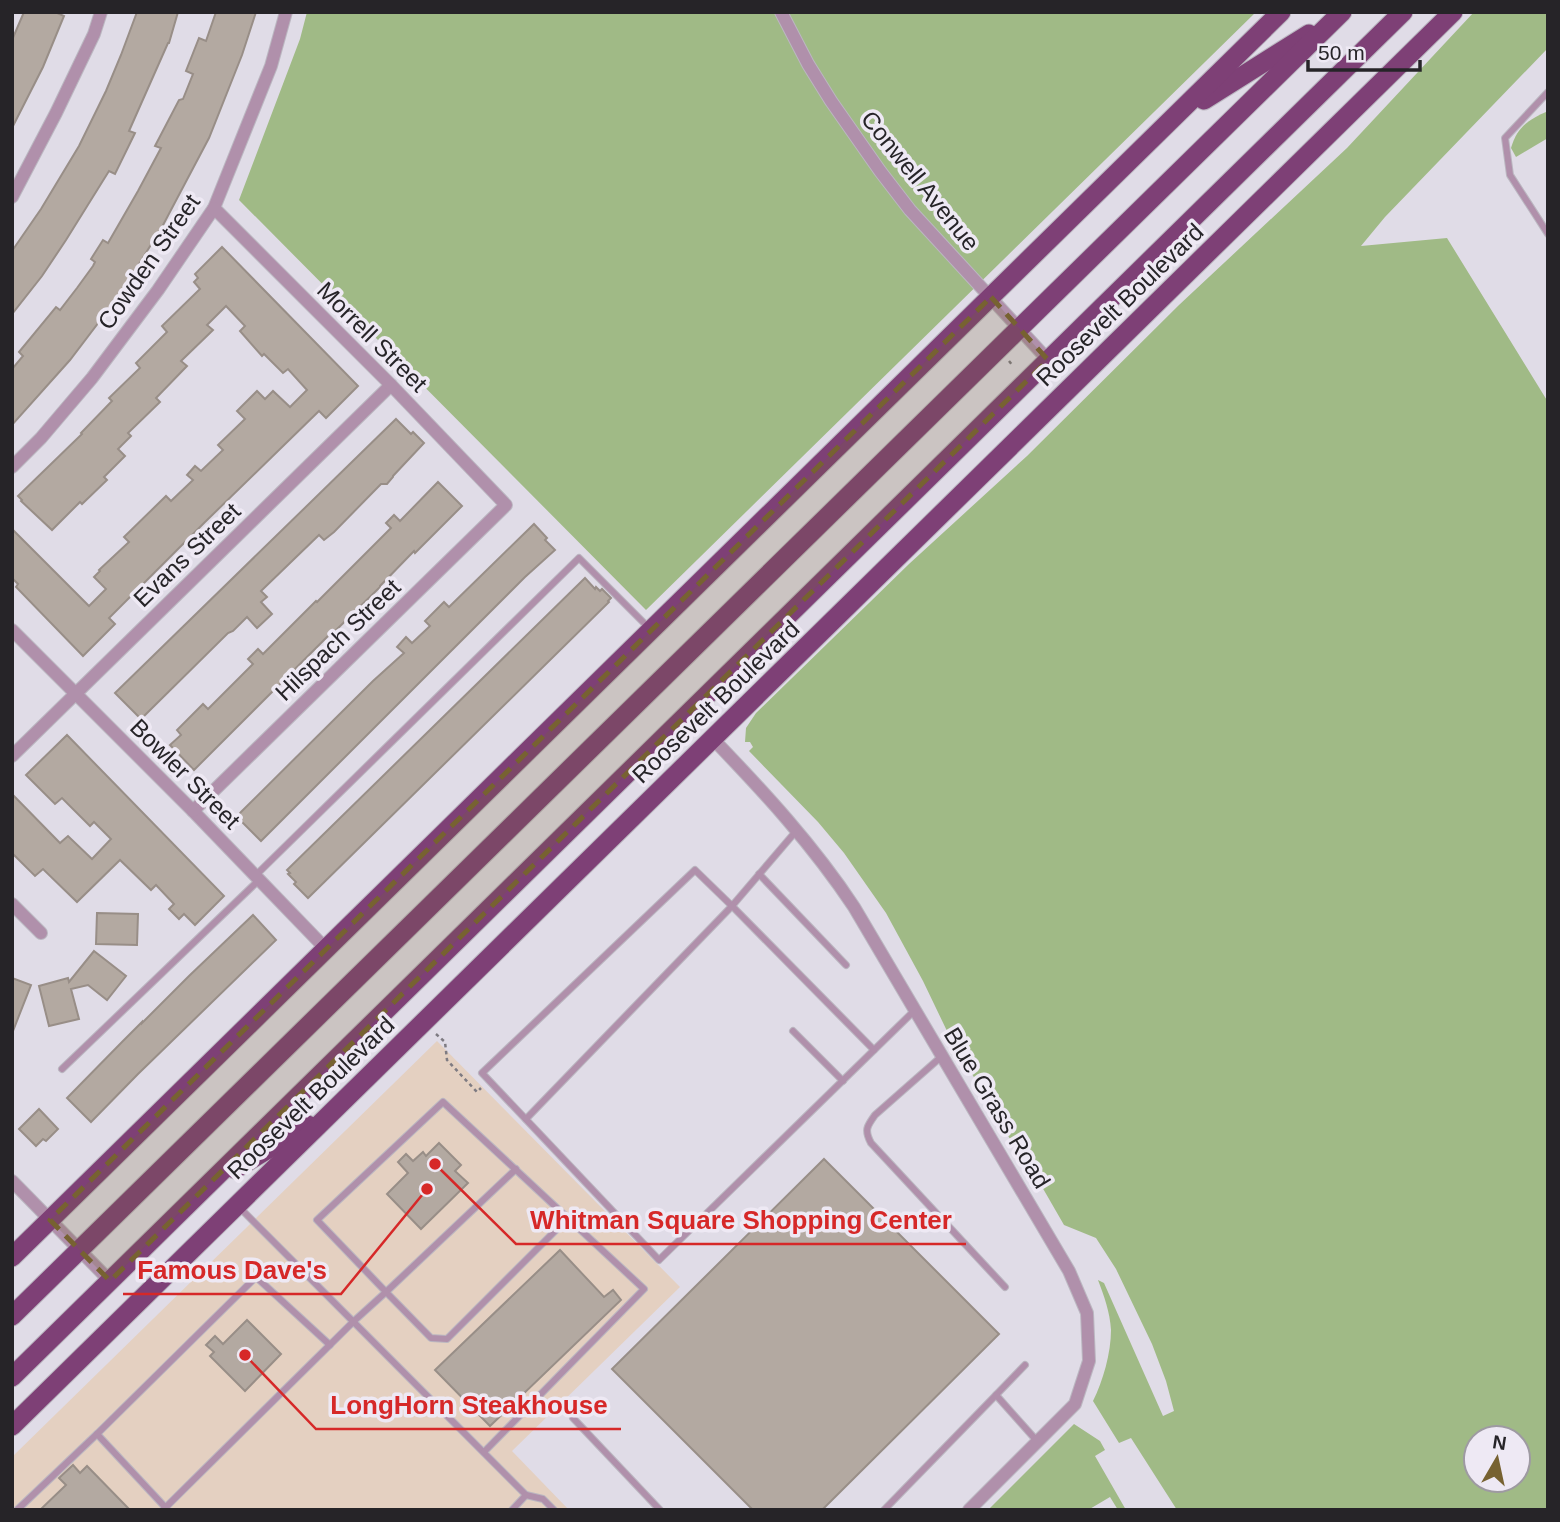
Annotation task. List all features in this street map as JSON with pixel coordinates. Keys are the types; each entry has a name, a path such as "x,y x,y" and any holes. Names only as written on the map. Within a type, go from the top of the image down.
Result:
{"highway":[{"path":"12,1257 1281,12"},
{"name":"Roosevelt Boulevard","path":"12,1377 1403,12"},
{"name":"Roosevelt Boulevard","path":"12,1426 1453,12"},
{"path":"1172,120 1341,14"},
{"path":"12,1316 1341,14"},
{"path":"204,1188 340,1105"}],"street":[{"path":"12,197 73,79 101,12"},
{"name":"Cowden Street","path":"12,467 41,438 92,378 158,290 214,208 271,66 286,12"},
{"name":"Conwell Avenue","path":"781,12 808,64 854,136 910,210 1048,360"},
{"name":"Morrell Street","path":"214,208 391,385 499,498"},
{"name":"Evans Street","path":"12,756 391,385"},
{"name":"Hilspach Street","path":"193,811 506,505 499,498"},
{"name":"Bowler Street","path":"12,630 326,949"},
{"name":"Blue Grass Road","path":"713,739 797,830 847,896 1069,1271 1087,1314 1089,1361 1075,1404 969,1510"},
{"path":"12,904 41,933"},
{"path":"13,1183 110,1281"}],"lane":[{"path":"1548,92 1505,138 1510,175 1548,234"},
{"path":"62,1069 579,558 651,630"},
{"path":"526,1119 732,906 797,830"},
{"path":"874,1050 695,870 482,1073 659,1260 915,1010"},
{"path":"759,874 846,965"},
{"path":"793,1031 843,1081"},
{"path":"942,1056 875,1115 867,1125 866,1135 1005,1287"},
{"path":"484,1452 644,1289 516,1169 443,1102 317,1220 431,1338 447,1339 568,1218"},
{"path":"97,1434 164,1509 354,1321 516,1169"},
{"path":"237,1205 526,1495 543,1499 554,1510"},
{"path":"17,1510 256,1277 330,1345"},
{"path":"884,1510 1025,1365"},
{"path":"996,1395 1038,1442"},
{"path":"573,1418 660,1510"},
{"path":"512,1510 526,1495"}],"path":[{"path":"434,1031 445,1042 446,1060 477,1092 481,1088"}],"highlighted area":[{"path":"991,297 1048,360 110,1281 50,1220"}],"shaded area":[{"path":"437,1041 680,1287 512,1451 569,1510 12,1510 12,1457"}],"green space":[{"path":"307,12 1256,12 646,610 239,200 300,39"},
{"path":"1474,12 1548,12 1548,48 1385,217 1361,246 1447,238 1548,402 1548,1510 1177,1510 1131,1438 1119,1443 1093,1401 1106,1367 1111,1339 1108,1310 1098,1280 1104,1283 1163,1416 1174,1411 1152,1344 1116,1269 1096,1238 1064,1225 947,1031 886,913 844,853 818,822 749,751 753,747 750,742 745,742 746,728 756,713 909,564 1027,456 1179,305 1347,148"},
{"path":"1548,111 1548,138 1516,157 1511,148 1520,129"},
{"path":"1074,1424 1100,1441 1105,1450 1095,1456 1126,1510 1118,1510 1110,1497 1088,1510 988,1510"}],"building":[{"path":"24,12 55,12 64,16 43,67 12,128 12,40"},
{"path":"137,12 178,12 169,43 129,131 135,133 115,174 109,171 42,276 12,314 12,251 79,146 106,91"},
{"path":"216,12 256,12 209,138 162,227 121,293 70,360 12,425 12,369 23,356 19,352 56,307 60,310 77,288 93,266 95,262 91,259 103,240 108,243 161,148 155,146 179,100 183,99 193,74 186,71 199,38 206,41"},
{"path":"222,247 358,386 326,418 319,411 204,523 109,618 115,624 83,656 16,587 18,584 12,578 12,529 89,606 106,589 94,577 129,542 124,537 166,496 171,501 193,480 187,475 195,466 201,471 223,450 218,445 245,419 237,411 257,391 265,399 273,391 290,407 307,390 288,369 283,373 264,354 262,356 240,331 245,326 226,306 207,325 213,330 181,361 187,366 156,398 160,402 128,433 131,436 118,449 125,456 104,477 107,480 82,504 80,502 52,530 18,496 82,434 112,401 109,398 140,368 136,363 167,332 162,326 200,289 194,282 198,278 195,274"},
{"path":"396,419 424,443 387,484 381,484 324,540 319,535 261,591 267,597 261,602 272,614 257,628 247,617 141,719 115,693"},
{"path":"438,482 462,506 194,770 170,745 181,735 177,730 203,704 208,709 253,664 248,659 258,649 263,654 317,602 391,528 386,523 394,515 400,521"},
{"path":"534,524 555,550 261,841 237,817 241,812 404,653 397,647 406,637 412,643 430,626 425,621 444,602 449,607"},
{"path":"585,578 595,589 602,589 611,598 609,602 308,898 294,884 296,882 287,870"},
{"path":"67,735 224,896 195,925 184,914 179,919 169,909 174,904 156,885 151,890 120,860 77,902 43,869 35,876 12,853 12,794 60,843 68,836 92,859 111,839 94,822 90,826 62,798 55,804 26,775"},
{"path":"97,913 138,914 137,945 96,944"},
{"path":"253,915 276,940 91,1122 67,1098"},
{"path":"94,951 126,976 107,1000 88,985 71,989 79,1019 49,1026 39,986 68,978 69,982"},
{"path":"12,978 31,985 13,1031 12,1031"},
{"path":"39,1109 58,1129 46,1141 43,1139 36,1146 19,1129"},
{"path":"439,1143 461,1165 455,1171 468,1183 421,1229 387,1194 408,1173 398,1162 406,1154 413,1161 423,1152 426,1156"},
{"path":"824,1159 999,1334 822,1510 753,1510 612,1369"},
{"path":"560,1250 604,1297 613,1290 621,1300 490,1426 435,1370"},
{"path":"247,1320 281,1354 245,1391 210,1356 214,1352 206,1345 215,1336 223,1344"},
{"path":"73,1465 80,1473 87,1466 130,1510 40,1510 66,1485 59,1478"}],"place":[{"name":"Whitman Square Shopping Center","path":"435,1164"},
{"name":"Famous Dave's","path":"427,1189"},
{"name":"LongHorn Steakhouse","path":"245,1355"}]}
